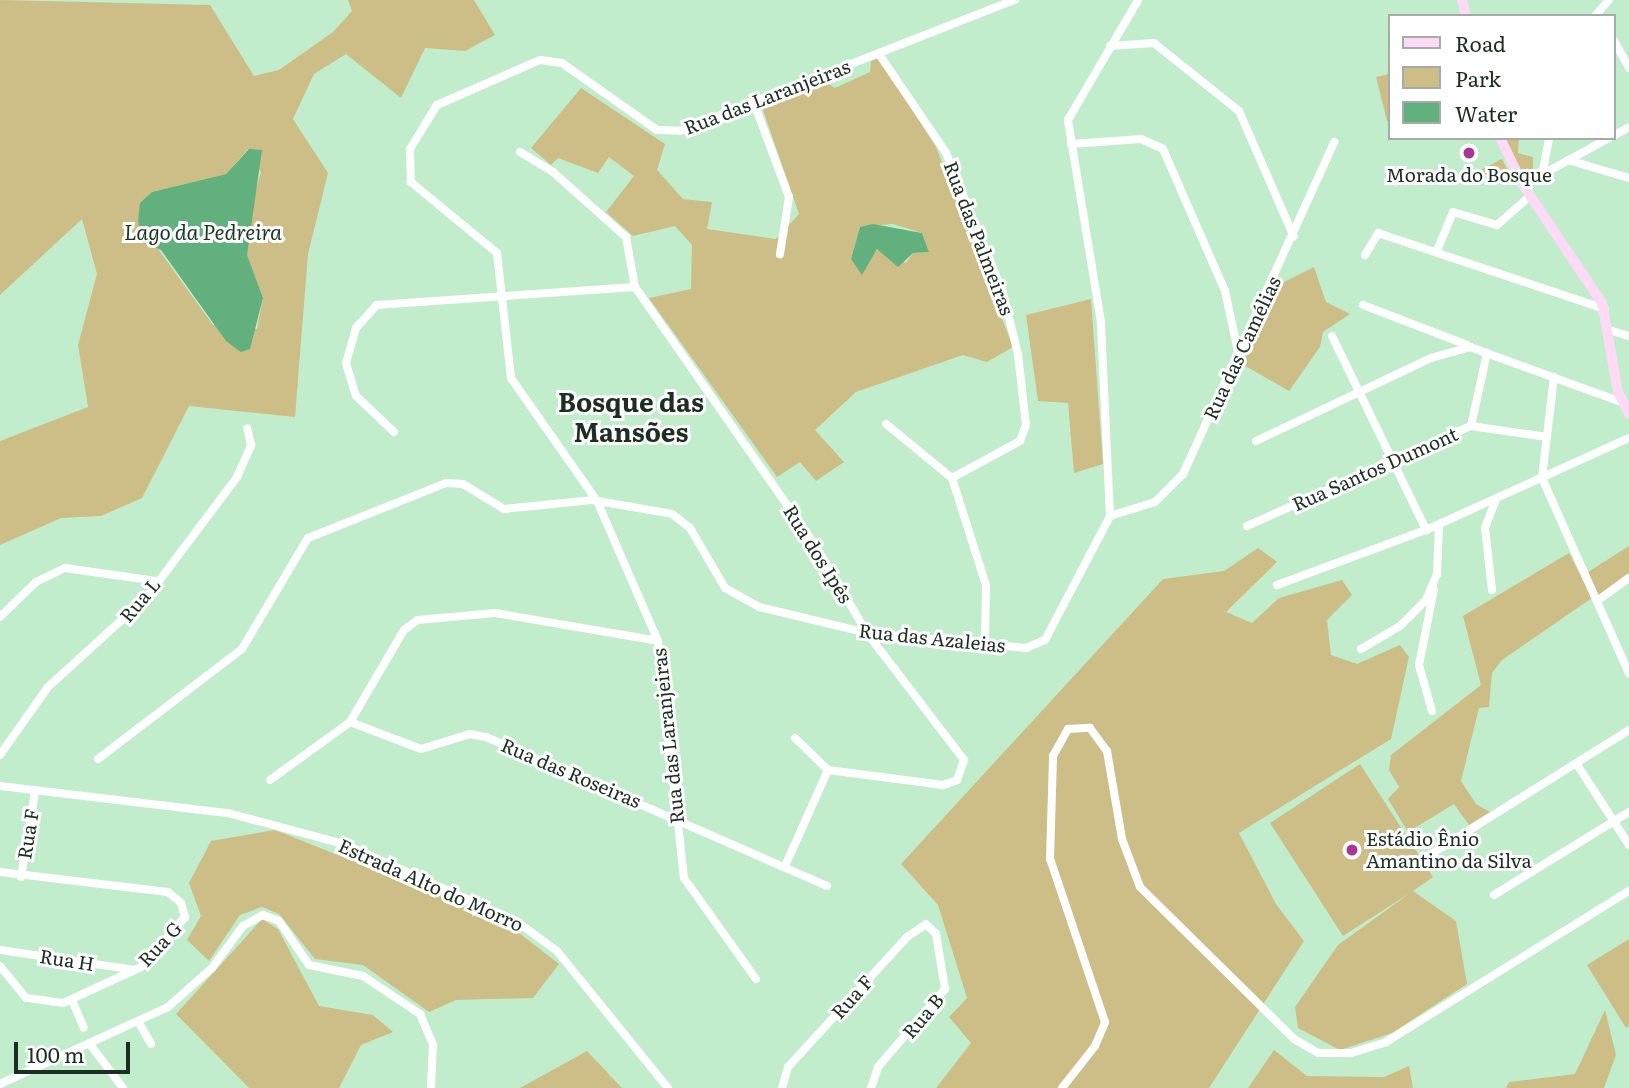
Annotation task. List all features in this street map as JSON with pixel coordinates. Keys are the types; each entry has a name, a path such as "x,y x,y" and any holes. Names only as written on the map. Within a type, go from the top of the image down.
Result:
{"main road":[{"path":"1501,140 1523,185 1605,309 1621,402 1629,414"}],"street":[{"name":"Rua das Laranjeiras","path":"756,979 684,878 658,641 597,501 516,389 507,363 507,300 493,246 408,175 411,149 436,105 550,59 667,132 754,103 1016,0"},
{"path":"1110,516 1101,322 1068,120 1138,0"},
{"path":"1598,14 1609,0"},
{"path":"1110,46 1154,43 1239,111 1294,237"},
{"path":"1615,43 1629,68"},
{"name":"Rua das Palmeiras","path":"880,54 946,153 1003,293 1018,354 1026,425 1020,441 952,478"},
{"path":"754,103 789,197 780,254"},
{"path":"1070,144 1141,139 1163,149 1228,300 1238,353"},
{"path":"1542,175 1549,140"},
{"path":"1523,185 1605,140"},
{"name":"Rua das Camélias","path":"1110,516 1148,506 1178,482 1294,237 1334,142"},
{"name":"Rua dos Ipês","path":"520,152 553,172 626,237 635,287 817,548 867,633 953,740 964,767 951,783 918,786 828,770"},
{"path":"1568,160 1629,178"},
{"path":"1437,251 1454,212 1497,225 1530,196"},
{"path":"1365,255 1378,233 1605,309"},
{"path":"394,432 365,407 349,380 346,354 363,317 385,301 507,300 635,287"},
{"path":"1363,305 1621,402"},
{"path":"1609,330 1629,335"},
{"path":"1332,335 1395,460 1426,530"},
{"path":"1256,441 1359,391 1470,346"},
{"path":"1472,426 1486,353"},
{"path":"1554,377 1542,478 1629,673"},
{"path":"886,424 952,478 986,584 985,645"},
{"name":"Rua Santos Dumont","path":"1247,526 1472,426 1547,437"},
{"name":"Rua L","path":"0,755 48,687 131,614 237,477 251,445 247,428"},
{"path":"1277,585 1439,525 1629,438"},
{"name":"Rua das Azaleias","path":"98,759 242,649 302,545 317,531 446,483 463,484 504,509 597,501 682,520 710,568 740,600 867,633 1026,648 1045,640 1110,516"},
{"path":"1492,590 1485,528 1497,498"},
{"path":"1432,711 1419,665 1434,586 1439,525"},
{"path":"0,617 36,582 65,568 156,581"},
{"path":"1597,601 1629,578"},
{"path":"1361,649 1413,617 1434,586"},
{"path":"270,780 349,722 404,630 418,620 509,614 658,641"},
{"name":"Rua das Roseiras","path":"349,722 428,750 477,734 677,817 827,886"},
{"path":"1062,1088 1095,1046 1105,1022 1050,859 1054,756 1068,729 1090,729 1107,751 1122,839 1140,887 1294,1039 1318,1053 1351,1053 1386,1042 1629,891"},
{"path":"1428,856 1629,730"},
{"path":"785,866 828,770 795,737"},
{"path":"1576,763 1629,845"},
{"name":"Estrada Alto do Morro","path":"0,786 228,813 344,844 516,921 557,951 668,1088"},
{"name":"Rua F","path":"21,877 35,792"},
{"path":"1494,895 1629,812"},
{"name":"Rua G","path":"0,872 21,877 176,896 185,909 183,923 135,970 72,1000 53,1005 26,998 0,966"},
{"path":"0,1084 92,1047 139,1023 196,985 248,921 271,917 309,965 363,975 421,1014 433,1045 431,1088"},
{"name":"Rua F","path":"782,1088 788,1067 907,937 926,924 936,934"},
{"name":"Rua B","path":"870,1088 878,1067 942,999 946,989 936,934"},
{"name":"Rua H","path":"0,950 135,970"},
{"path":"72,1000 84,1028"},
{"path":"139,1023 151,1044"},
{"path":"92,1047 123,1088"},
{"path":"19,1078 26,1088"}],"green space":[{"path":"0,0 210,5 254,76 279,70 333,32 352,11 348,0 474,0 495,35 465,51 425,48 401,98 346,54 314,74 293,119 328,173 308,254 295,417 189,406 142,498 101,516 61,518 0,545 0,441 88,407 78,345 97,274 82,219 0,295","holes":["248,149 261,172 249,212 247,256 263,298 257,329 213,325 138,221 141,203 152,192 226,174"]},
{"path":"879,58 936,147 1013,347 987,362 963,355 856,392 815,430 844,462 816,481 800,462 777,477 649,298 691,289 692,245 675,226 633,236 606,212 634,176 609,157 598,173 558,158 551,165 531,148 581,88 665,144 657,170 683,199 712,202 707,229 776,239 799,214 762,107 824,81 835,88 870,72 871,61","holes":["893,224 922,233 929,252 913,253 906,263 878,249 867,262 851,259 860,227"]},
{"path":"1388,74 1388,121 1387,121 1376,77"},
{"path":"1507,140 1519,140 1518,153 1533,157 1533,174 1520,175"},
{"path":"1502,159 1513,181 1479,173 1478,171"},
{"path":"1314,267 1326,302 1350,314 1323,332 1320,347 1289,391 1242,364 1278,285"},
{"path":"1091,299 1103,464 1074,473 1068,403 1038,401 1026,315"},
{"path":"1629,546 1629,575 1598,596 1588,572"},
{"path":"1258,548 1277,562 1226,612 1252,623 1279,598 1342,580 1352,595 1327,620 1331,655 1357,664 1400,645 1409,657 1391,739 1239,833 1276,904 1304,941 1209,1088 936,1088 971,1043 949,1017 967,998 938,905 901,864 1163,579 1224,571"},
{"path":"1569,553 1592,598 1502,660 1492,673 1489,707 1479,708 1461,781 1476,804 1490,812 1469,825 1454,804 1408,832 1388,799 1399,787 1389,770 1391,755 1481,685 1463,616"},
{"path":"1360,764 1433,877 1413,891 1456,921 1467,984 1392,1033 1340,1050 1298,1028 1295,1007 1338,945 1410,893 1343,936 1270,823"},
{"path":"275,830 504,921 559,964 533,998 456,1000 429,1012 363,965 315,959 279,914 262,907 240,915 209,961 187,940 201,916 189,883 211,841"},
{"path":"262,919 278,929 319,1006 373,1015 393,1032 361,1045 339,1088 249,1088 176,1014"},
{"path":"1629,939 1629,1026 1626,1028 1587,965"},
{"path":"1605,1010 1616,1055 1604,1088 1506,1088 1509,1082 1575,1074"},
{"path":"1274,1050 1307,1076 1384,1077 1409,1066 1413,1088 1248,1088"},
{"path":"587,1051 622,1088 520,1088"}],"water":[{"name":"Lago da Pedreira","path":"249,149 262,150 247,255 263,298 250,349 241,352 226,341 161,250 144,243 138,221 140,203 152,192 226,174"},
{"path":"873,224 922,233 929,252 913,253 898,267 877,249 862,275 851,259 860,227"}],"place":[{"name":"Morada do Bosque","path":"1469,153"},
{"name":"Estádio Ênio Amantino da Silva","path":"1352,850"}],"district":[{"name":"Bosque das Mansões","path":"631,416"}]}
